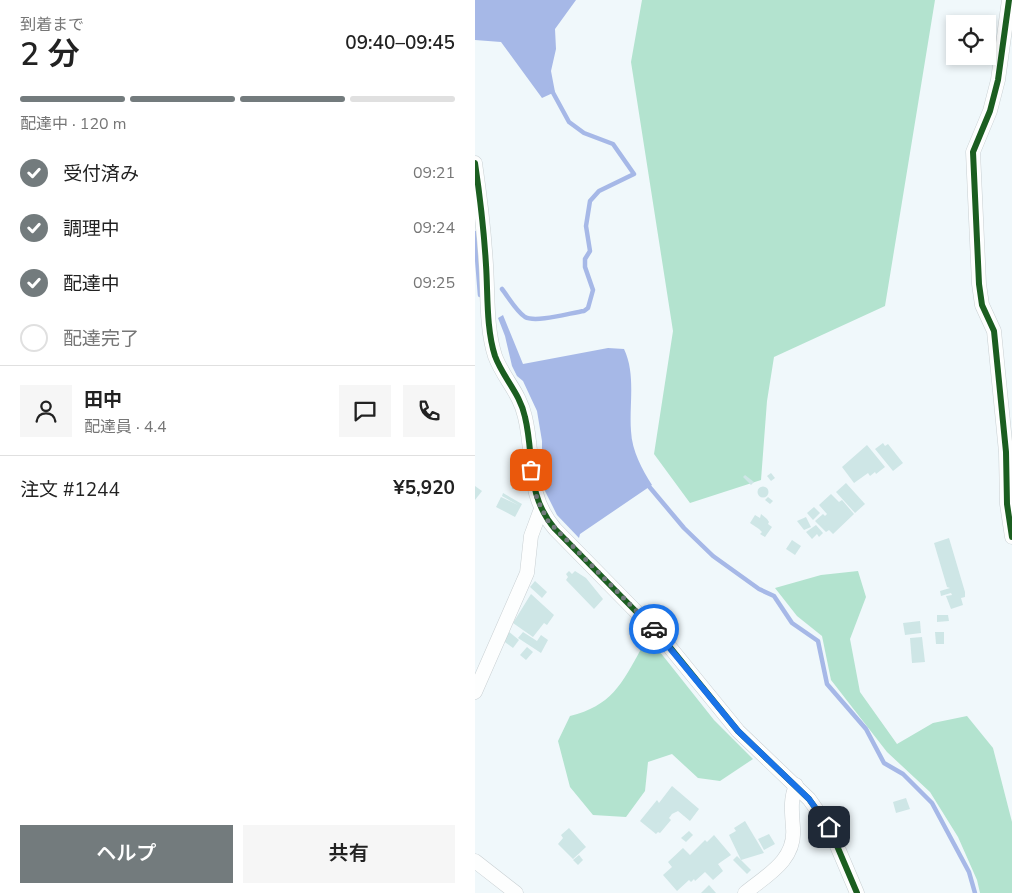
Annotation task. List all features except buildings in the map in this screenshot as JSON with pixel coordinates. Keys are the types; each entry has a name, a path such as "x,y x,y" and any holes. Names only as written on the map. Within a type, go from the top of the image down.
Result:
{"street":[{"path":"1009,0 998,80 990,111 973,152 979,284 982,305 994,330 1006,452 1007,504 1012,537"},
{"path":"475,163 484,226 492,341 501,369 520,399 526,418 533,487 541,510 555,529 664,640 738,731 796,785 829,827 857,893"},
{"path":"475,692 527,574 531,536 541,510"},
{"path":"745,893 789,855 794,835 791,797 796,785"},
{"path":"475,861 516,893"}],"green space":[{"path":"642,0 935,0 885,306 774,357 767,401 761,480 690,503 654,454 673,331 631,62"},
{"path":"858,571 866,597 850,639 860,692 897,744 933,723 967,716 993,748 1012,822 1012,893 980,893 977,880 958,837 930,792 887,752 831,680 822,636 797,616 775,588 821,575"},
{"path":"656,647 714,720 753,759 720,781 698,778 672,754 648,762 645,791 626,817 593,815 570,787 558,741 570,716 584,712 605,700 621,683 641,649"}],"water":[{"path":"475,0 576,0 555,29 556,49 551,71 555,92 542,98 501,42 475,40"},
{"path":"503,315 523,364 608,348 624,349 628,359 631,379 633,446 638,460 652,485 580,534 579,538 557,515 542,485 542,441 537,411 523,381 517,376 512,366 505,336 498,318"}],"waterway":[{"path":"502,289 519,311 530,319 553,317 584,311 588,308 593,290 585,267 585,259 590,251 586,226 590,201 599,191 634,174 613,144 584,133 569,122 551,89"},
{"path":"475,233 480,295"},
{"path":"647,484 684,528 713,556 759,589 774,596 792,623 818,641 827,684 866,729 884,763 903,774 932,803 969,872 975,893"}],"cycle path":[{"path":"1009,0 998,80 990,111 973,152 979,284 982,305 994,331 1006,452 1007,504 1012,537"},
{"path":"475,163 483,227 492,345 498,364 523,408 535,489 546,516 555,529 664,640 738,731 809,799 829,827 857,893"}],"way so far":[{"path":"531,470 533,487 541,510 548,521 654,629"}],"route":[{"path":"654,629 738,731 757,751 796,785 809,799 829,827"}]}
